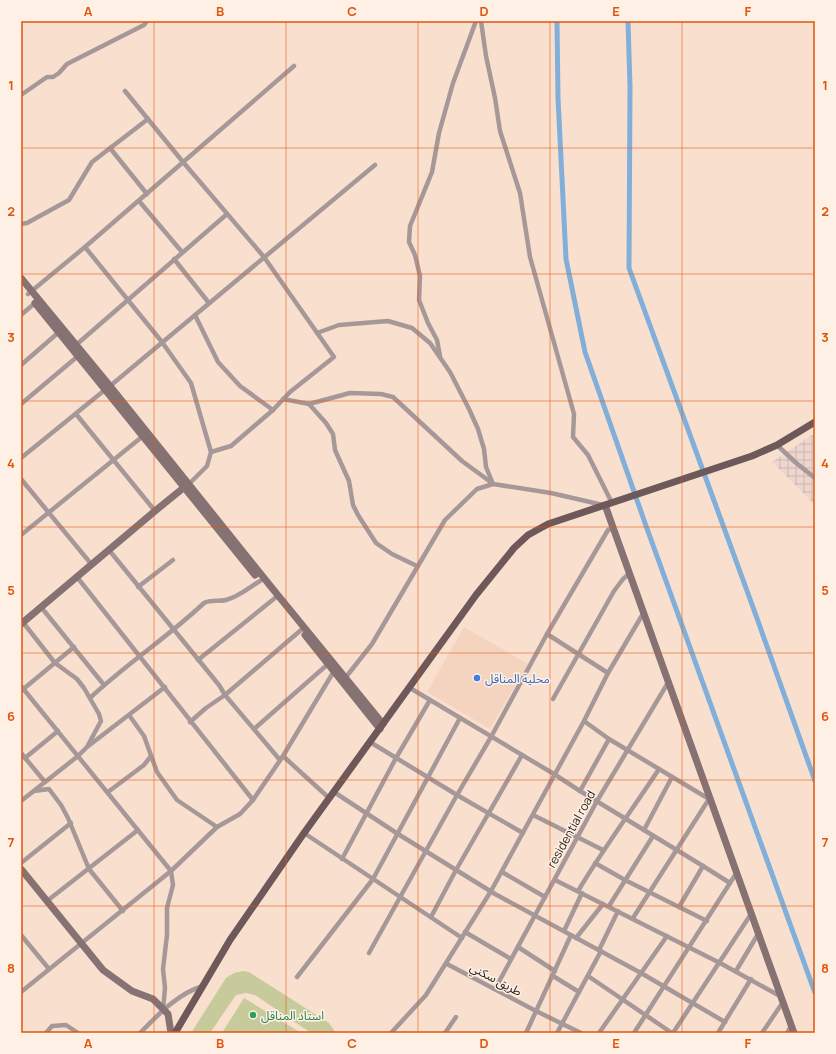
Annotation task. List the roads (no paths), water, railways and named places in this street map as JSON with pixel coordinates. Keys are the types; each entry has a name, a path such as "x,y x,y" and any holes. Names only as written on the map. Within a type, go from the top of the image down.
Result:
{"main road":[{"path":"176,1033 230,940 304,833 476,596 514,548 528,535 548,524 752,456 777,445 815,422"}],"street":[{"path":"21,95 47,77 53,77 59,73 67,64 144,25 147,21"},
{"path":"440,356 437,340 428,323 419,300 420,276 415,255 409,242 410,226 432,172 439,133 453,83 476,21"},
{"path":"481,21 500,131 520,193 530,257 574,414 573,437 588,455 609,504 614,528 781,999 793,1029 787,1033"},
{"path":"30,293 86,247 294,66"},
{"path":"125,91 264,257 334,356 290,392 273,410 231,446 212,452"},
{"path":"21,224 69,200 92,162 148,119"},
{"path":"110,148 147,194"},
{"path":"21,458 108,388 375,165"},
{"path":"139,201 182,252"},
{"path":"76,344 227,214"},
{"path":"86,247 162,342 191,383 212,452 207,466 187,486 155,510 92,565 22,622 55,662 77,678 99,714 101,721 87,747"},
{"path":"174,259 209,303"},
{"path":"21,278 35,303 78,356 108,388 187,486 346,677 382,726"},
{"path":"21,286 30,293 76,344 143,436 187,486 260,581 328,664 382,726"},
{"path":"21,315 35,303"},
{"path":"195,315 218,362 240,386 273,410"},
{"path":"318,333 339,325 388,321 412,328 430,343 440,356 478,429 484,449 486,467 493,484"},
{"path":"21,365 59,332"},
{"path":"21,404 78,356"},
{"path":"283,399 309,404 350,393 381,394 392,397 462,461 493,484"},
{"path":"309,404 326,423 333,434 335,450 349,481 353,505 376,543 392,554 417,566"},
{"path":"76,414 155,510"},
{"path":"21,535 143,436"},
{"path":"777,445 815,478"},
{"path":"21,479 92,565"},
{"path":"346,677 372,644 445,520 477,489 493,484 609,504"},
{"path":"369,952 491,737 547,634 608,530 614,528"},
{"path":"109,550 219,684 225,695 280,760"},
{"path":"138,587 173,560"},
{"path":"553,699 614,590 630,573"},
{"path":"77,577 165,687 167,693 253,800"},
{"path":"90,698 206,602 210,600 228,600 260,581"},
{"path":"198,660 275,598"},
{"path":"41,607 104,685"},
{"path":"391,1033 426,995 491,891 584,721 608,673 644,612"},
{"path":"190,722 206,708 225,695 301,630"},
{"path":"547,634 608,673"},
{"path":"74,647 22,688 172,871 173,885 167,908 167,935 163,969 166,988 163,1010"},
{"path":"254,729 328,664"},
{"path":"21,992 172,871 217,827 240,814 253,800 284,756 334,671"},
{"name":"residential road","path":"495,989 597,802 668,681"},
{"path":"22,800 78,756 87,747 165,687"},
{"path":"410,688 554,774 730,884"},
{"path":"342,859 396,758 430,700"},
{"path":"129,715 144,736 157,772 177,800 217,827"},
{"path":"297,977 373,880 460,718"},
{"path":"584,721 609,739 710,799"},
{"path":"25,758 58,731"},
{"path":"580,791 609,739"},
{"path":"370,742 428,778 523,833"},
{"path":"21,753 45,782"},
{"path":"431,917 456,870 522,755"},
{"path":"108,792 144,765 151,756"},
{"path":"284,756 331,795 366,814 491,891 641,973 725,1022"},
{"path":"564,931 580,892 595,863 659,769"},
{"path":"644,830 672,777"},
{"path":"32,792 49,789 61,804 71,824 89,869 123,911"},
{"path":"633,918 710,799"},
{"path":"533,815 603,850"},
{"path":"21,863 71,824"},
{"path":"47,901 138,830"},
{"path":"304,833 462,938"},
{"path":"609,906 653,836"},
{"path":"595,863 706,921"},
{"path":"679,907 703,866"},
{"path":"21,869 103,970 132,991 153,999 168,1014 170,1033"},
{"path":"502,872 545,897"},
{"path":"634,1033 690,948 737,872"},
{"path":"555,880 720,963 781,999"},
{"path":"526,1033 554,973 574,937 603,904"},
{"path":"557,1033 588,976 618,911"},
{"path":"588,976 673,1033 752,914"},
{"path":"465,932 512,959"},
{"path":"736,972 758,934"},
{"path":"21,935 49,970"},
{"path":"599,1033 667,936"},
{"path":"518,948 580,992"},
{"name":"طريق سكني","path":"446,964 581,1033"},
{"path":"718,1033 751,980"},
{"path":"140,1033 163,1010 191,990 203,986"},
{"path":"762,1033 781,999"},
{"path":"445,1033 456,1017"},
{"path":"46,1033 52,1026 66,1025 78,1033"}],"waterway":[{"path":"557,21 558,98 566,259 585,352 645,523 815,993"},
{"path":"628,21 630,87 629,268 815,781"}],"place":[{"name":"محلية المناقل","path":"477,678"},
{"name":"استاد المناقل","path":"253,1015"}]}
